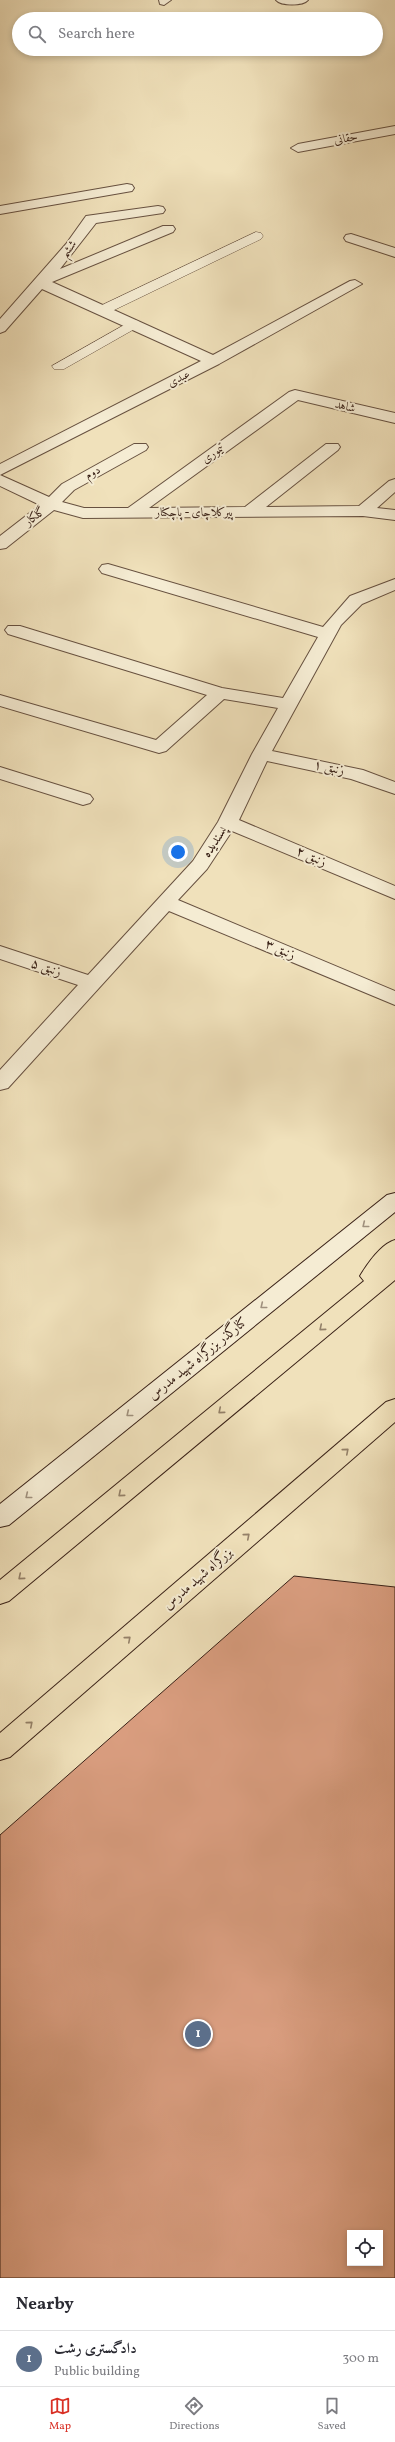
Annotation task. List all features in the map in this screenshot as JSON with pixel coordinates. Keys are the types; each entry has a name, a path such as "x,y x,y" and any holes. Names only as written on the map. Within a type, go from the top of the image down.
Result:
{"highway":[{"path":"347,1308 395,1248"},
{"path":"0,1594 395,1268"},
{"name":"بزرگراه شهید مدرس","path":"0,1749 395,1408"}],"street":[{"path":"282,0 302,0"},
{"name":"حقانی","path":"298,148 395,130"},
{"path":"0,221 6,209 127,188"},
{"name":"ششم","path":"0,328 71,247 91,219 158,210"},
{"path":"40,282 168,229"},
{"path":"351,238 395,253"},
{"path":"40,282 214,361"},
{"name":"عبدی","path":"0,470 214,361 355,284"},
{"name":"شاهد","path":"295,396 395,418"},
{"name":"تیموری","path":"131,513 295,396"},
{"name":"دوم","path":"51,504 68,487 140,447"},
{"path":"250,512 332,447"},
{"name":"پیرکلاچای - پاچکنار","path":"0,480 51,504 83,512 363,511 395,515"},
{"path":"363,511 395,484"},
{"name":"گلکار","path":"0,544 51,504"},
{"path":"108,569 328,634"},
{"name":"پسندیده","path":"0,1083 200,865 228,822 261,754 334,623 356,600 395,584"},
{"path":"14,630 220,693 289,704"},
{"path":"0,700 159,747 220,693"},
{"name":"زنبق ۱","path":"261,754 356,774 395,788"},
{"path":"1,775 83,799"},
{"name":"زنبق ۲","path":"228,822 395,893"},
{"name":"زنبق ۳","path":"165,902 395,999"},
{"name":"زنبق ۵","path":"0,952 92,983"},
{"name":"کنارگذر بزرگراه شهید مدرس","path":"0,1518 395,1200"}],"lane":[{"path":"102,310 256,236"},
{"path":"59,366 133,324"}],"building":[{"path":"294,1576 395,1587 395,2278 0,2278 0,1835"}],"place":[{"name":"دادگستری رشت","path":"198,2034"}]}
